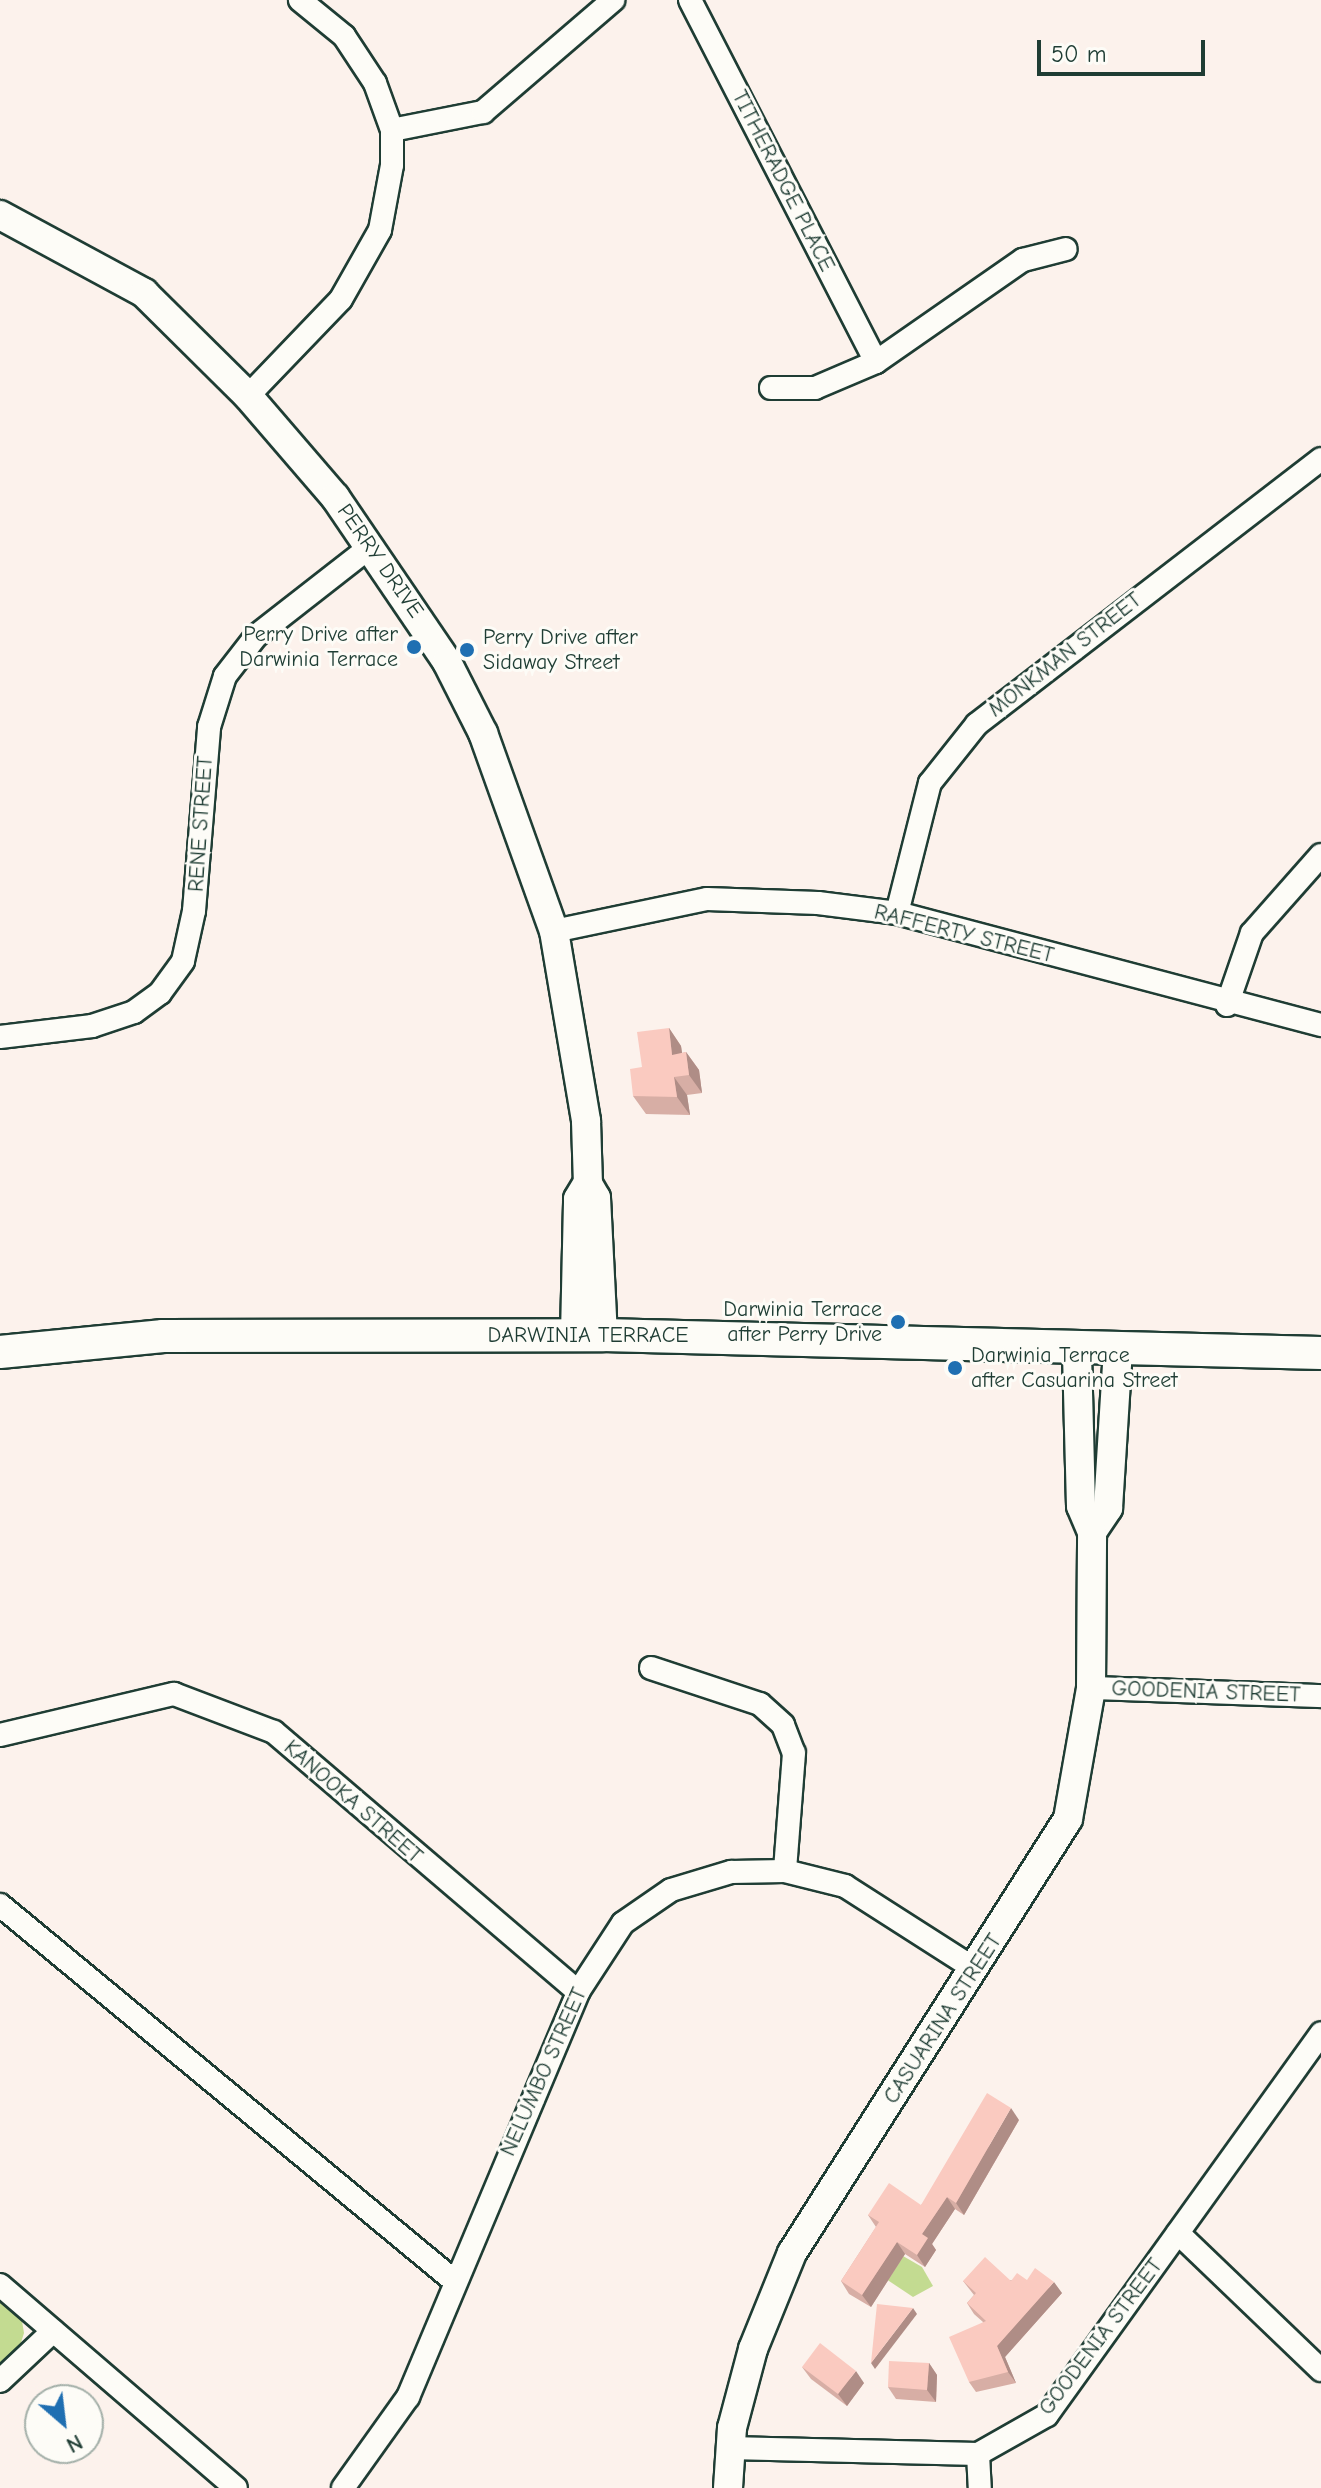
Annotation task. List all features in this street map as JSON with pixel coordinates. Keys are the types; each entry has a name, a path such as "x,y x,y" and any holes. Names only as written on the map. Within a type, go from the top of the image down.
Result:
{"main road":[{"name":"DARWINIA TERRACE","path":"0,1352 163,1336 589,1335 1321,1353"}],"street":[{"path":"248,396 341,299 380,230 392,130 375,83 344,36 300,0"},
{"path":"392,130 483,112 613,0"},
{"name":"TITHERADGE PLACE","path":"690,0 876,362"},
{"name":"PERRY DRIVE","path":"0,215 144,293 248,396 371,546 424,623 483,733 554,931 584,1106 588,1184 578,1199 589,1335"},
{"path":"771,388 815,388 876,362 1023,260 1066,249"},
{"name":"MONKMAN STREET","path":"897,913 930,783 977,724 1321,459"},
{"name":"RENE STREET","path":"0,1037 92,1026 134,1012 160,993 183,961 194,911 209,727 225,676 256,636 371,546"},
{"path":"1227,1005 1252,933 1321,856"},
{"name":"RAFFERTY STREET","path":"554,931 707,899 897,913 1227,1005 1321,1025"},
{"name":"CASUARINA STREET","path":"728,2488 729,2448 753,2349 792,2253 1068,1819 1091,1688 1092,1532 1081,1506 1077,1348"},
{"name":"CASUARINA STREET","path":"1092,1532 1108,1508 1118,1349"},
{"path":"651,1668 760,1704 783,1725 794,1753 785,1871"},
{"name":"GOODENIA STREET","path":"1091,1688 1321,1696"},
{"name":"KANOOKA STREET","path":"0,1735 174,1694 274,1732 578,1992"},
{"name":"NELUMBO STREET","path":"343,2488 408,2397 452,2279 578,1992 623,1923 671,1890 731,1872 785,1871 845,1886 975,1969"},
{"path":"0,1905 452,2279"},
{"name":"GOODENIA STREET","path":"978,2454 1047,2415 1321,2033"},
{"path":"1178,2233 1321,2370"},
{"path":"0,2285 236,2488"},
{"path":"0,2381 53,2331"},
{"path":"729,2448 978,2454 980,2488"}],"green space":[{"path":"903,2256 922,2267 933,2286 913,2297 883,2277"},
{"path":"0,2302 22,2321 24,2333 19,2349 0,2364"}],"building":[{"path":"669,1028 672,1055 686,1052 689,1075 674,1077 677,1097 633,1096 630,1069 642,1067 637,1032"},
{"path":"987,2093 1011,2108 956,2203 947,2197 922,2234 928,2238 917,2255 897,2242 862,2295 841,2281 879,2222 868,2215 889,2183 921,2205"},
{"path":"985,2257 1011,2281 1017,2273 1027,2280 1035,2268 1054,2282 997,2346 1008,2372 969,2382 949,2337 986,2321 967,2303 976,2293 963,2281"},
{"path":"877,2304 913,2308 871,2363"},
{"path":"820,2343 856,2371 838,2394 802,2367"},
{"path":"889,2361 929,2363 927,2390 888,2387"}],"place":[{"name":"Perry Drive after Darwinia Terrace","path":"414,647"},
{"name":"Perry Drive after Sidaway Street","path":"467,650"},
{"name":"Darwinia Terrace after Perry Drive","path":"898,1322"},
{"name":"Darwinia Terrace after Casuarina Street","path":"955,1368"}]}
